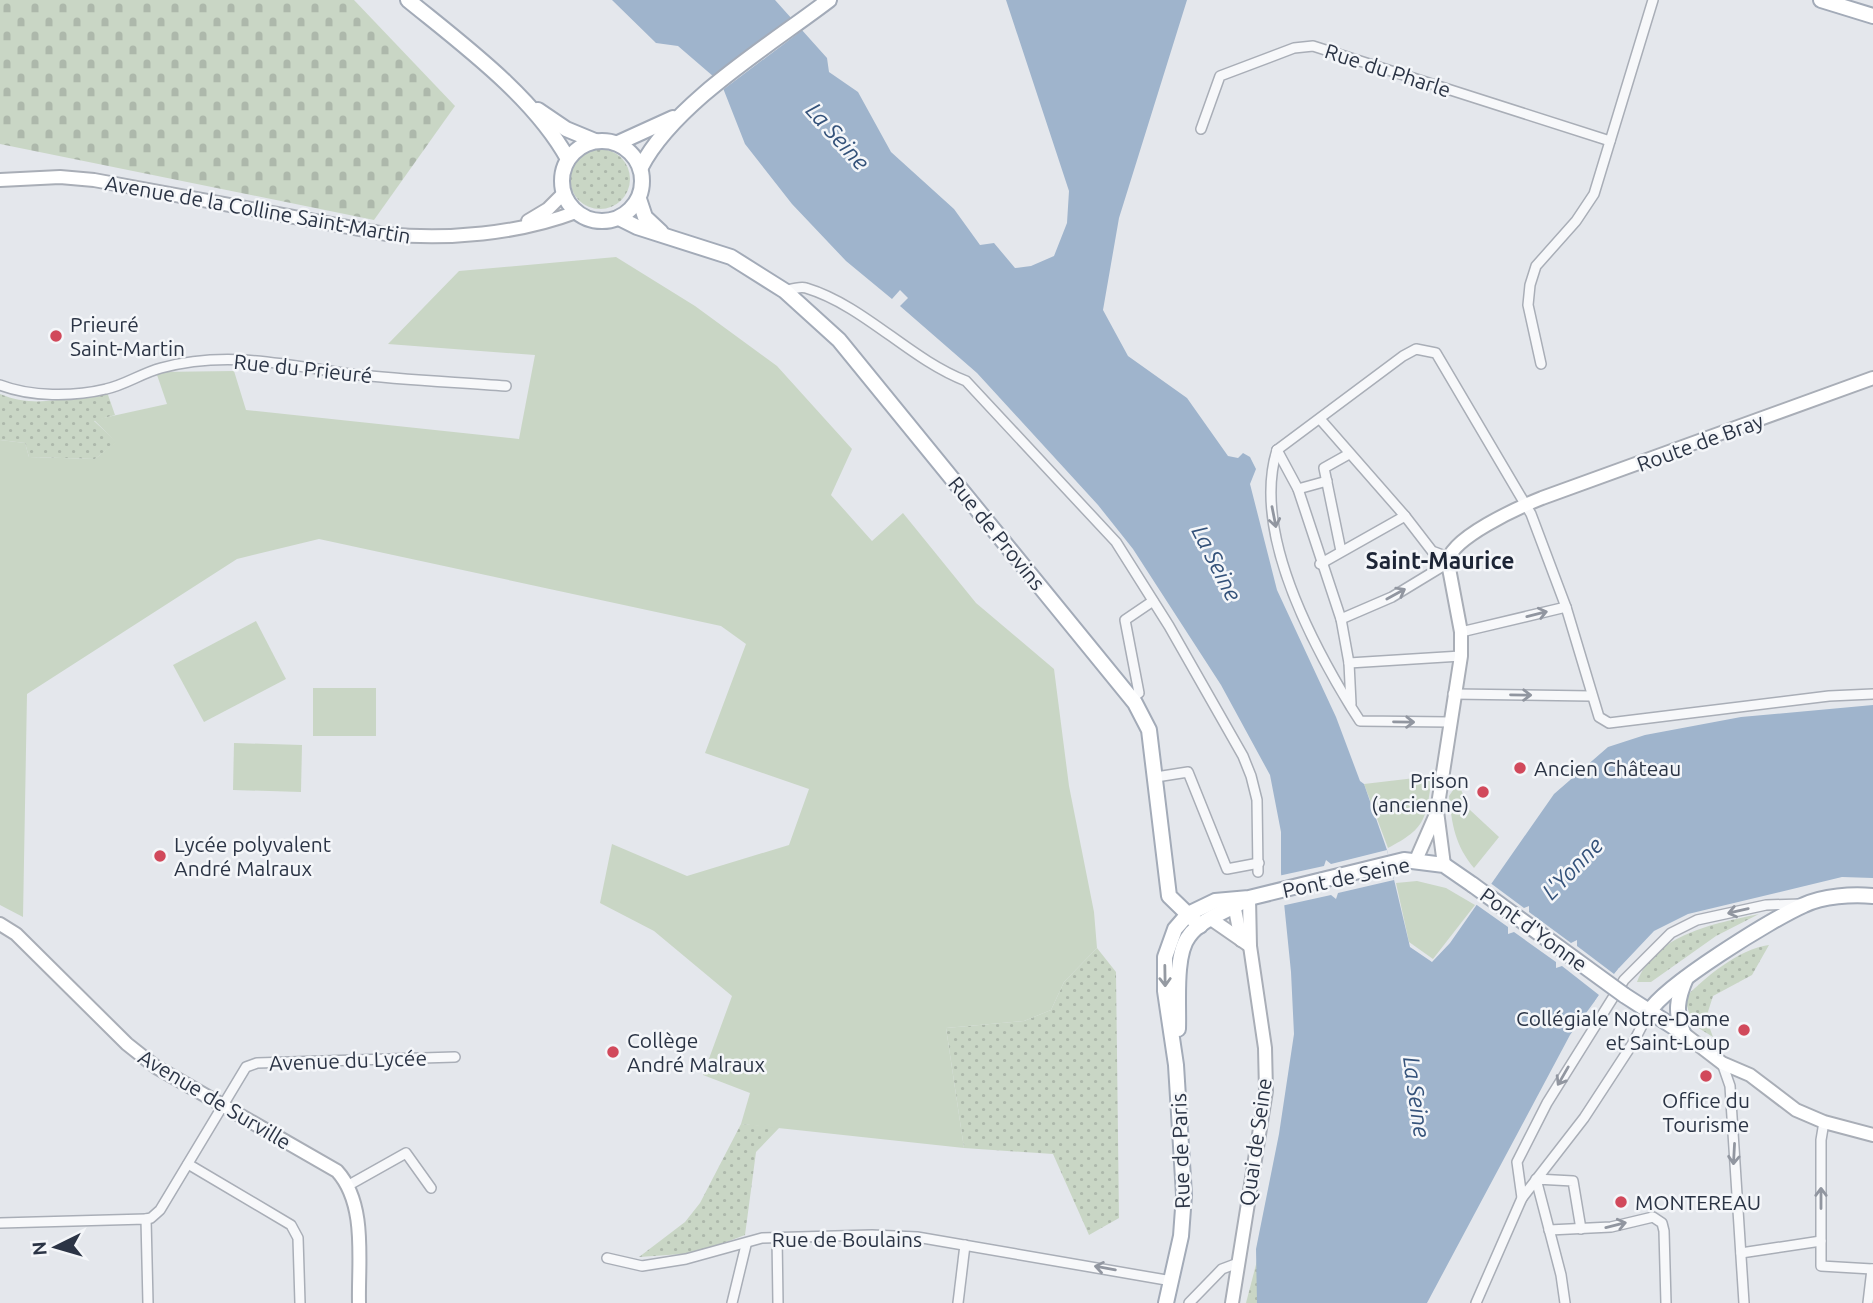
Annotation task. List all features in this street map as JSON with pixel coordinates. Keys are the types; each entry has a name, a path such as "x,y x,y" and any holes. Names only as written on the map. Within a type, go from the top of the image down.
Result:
{"main road":[{"path":"408,0 520,98 556,138 568,159"},
{"path":"520,98 566,129 595,141 618,143 677,116 829,0"},
{"path":"1821,0 1873,16"},
{"path":"641,167 652,146 677,116"},
{"path":"595,141 585,144 568,159 562,181 564,193 576,212 597,221 620,218 639,199"},
{"path":"618,143 632,153 641,167 643,177 639,199 645,217 662,233"},
{"name":"Avenue de la Colline Saint-Martin","path":"0,180 61,177 94,180 386,234 421,237 515,227 576,212"},
{"name":"Avenue de la Colline Saint-Martin","path":"515,227 548,209 564,193"},
{"name":"Rue de Provins","path":"620,218 731,257 785,291 839,340 1131,699 1150,730 1169,896 1188,914 1205,923"},
{"name":"Route de Bray","path":"1448,560 1455,547 1469,537 1526,505 1873,378"},
{"path":"1444,865 1437,811 1461,656 1461,632 1448,560"},
{"path":"1416,860 1437,811"},
{"name":"Pont de Seine","path":"1249,898 1390,864 1416,860 1444,865"},
{"name":"Pont d'Yonne","path":"1444,865 1624,995 1683,1033"},
{"path":"1649,1012 1656,999 1806,904 1838,897 1873,896"},
{"name":"Rue de Paris","path":"1176,1065 1181,957 1189,936 1234,903 1249,898"},
{"name":"Quai de Seine","path":"1232,1303 1266,1091 1265,1048 1246,943 1249,898"},
{"name":"Rue de Paris","path":"1166,1303 1181,1236 1184,1195 1176,1065 1165,991 1164,957 1175,929 1188,914 1215,901 1234,903"},
{"path":"1234,903 1246,943"},
{"path":"1205,923 1246,943"},
{"name":"Avenue de Surville","path":"0,924 16,934 127,1044 156,1067 337,1171 349,1185"},
{"path":"1687,978 1678,996 1676,1012 1683,1033 1722,1063 1750,1075 1796,1110 1824,1122 1873,1135"},
{"path":"349,1185 355,1202 359,1303"}],"street":[{"path":"1541,364 1528,304 1530,285 1536,266 1576,221 1594,194 1653,0"},
{"name":"Rue du Pharle","path":"1201,129 1220,76 1294,48 1313,46 1610,141"},
{"path":"785,291 804,287 846,307 942,372 966,381 1116,542 1243,757 1257,800 1259,867 1227,869 1188,772 1156,777"},
{"path":"1449,722 1360,721 1297,610 1270,497 1272,467 1277,450 1416,349 1436,353 1526,505 1566,607 1599,717 1609,723 1829,696 1873,694"},
{"name":"Rue du Prieuré","path":"0,385 21,391 50,394 106,389 160,368 209,359 264,359 351,374 506,386"},
{"path":"1320,419 1432,551 1448,560 1392,597 1340,620"},
{"path":"1277,450 1298,489 1340,620 1349,663 1351,707"},
{"path":"1341,551 1324,468 1349,454"},
{"path":"1298,489 1327,481"},
{"path":"1320,564 1405,516"},
{"path":"1131,699 1139,693 1125,620 1153,601"},
{"path":"1461,632 1566,607"},
{"path":"1349,663 1461,656"},
{"path":"1453,694 1591,696"},
{"path":"1522,1198 1517,1163 1547,1103 1624,979 1654,946 1671,933 1697,920 1766,905 1806,904"},
{"path":"1476,1303 1522,1198 1584,1118 1649,1012"},
{"name":"Avenue du Lycée","path":"146,1219 151,1219 160,1210 240,1073 257,1063 455,1057"},
{"path":"1722,1063 1730,1086 1744,1303"},
{"path":"1730,1086 1750,1075"},
{"path":"1824,1122 1821,1140 1821,1266 1873,1269 1868,1303"},
{"path":"349,1185 407,1153 431,1188"},
{"path":"188,1164 291,1226 298,1238 300,1303"},
{"path":"1536,1179 1573,1181 1581,1228"},
{"path":"1536,1179 1565,1303"},
{"path":"1549,1230 1611,1227 1653,1217 1662,1223 1666,1303"},
{"path":"0,1223 146,1219 148,1303"},
{"name":"Rue de Boulains","path":"607,1258 642,1266 777,1237 888,1236 965,1245 1172,1281"},
{"path":"777,1237 778,1303"},
{"path":"1741,1252 1821,1241"},
{"path":"732,1303 746,1245"},
{"path":"958,1303 965,1245"},
{"path":"1189,1303 1222,1269 1238,1263"}],"green space":[{"path":"0,0 354,0 455,106 374,220 0,144"},
{"path":"600,149 617,154 625,162 630,179 625,196 617,204 600,209 583,204 575,196 570,179 575,162 583,154"},
{"path":"616,257 695,306 777,366 852,449 831,495 872,541 903,513 976,603 1054,669 1069,786 1094,912 1097,948 1064,982 1051,1010 1024,1021 946,1028 964,1148 741,1124 750,1093 703,1075 732,996 654,931 600,903 612,844 687,876 789,845 809,789 705,753 746,644 721,626 319,539 237,559 27,694 23,917 0,905 0,440 25,443 29,457 95,459 116,442 94,420 167,404 156,372 234,371 246,410 519,439 535,355 388,344 459,271"},
{"path":"106,389 115,415 94,421 117,442 95,459 29,457 25,443 0,440 0,394 27,401 40,401"},
{"path":"256,621 286,679 204,722 173,665"},
{"path":"313,688 376,688 376,736 313,736"},
{"path":"234,743 302,745 301,792 233,790"},
{"path":"1432,776 1426,812 1422,820 1410,834 1388,848 1364,784"},
{"path":"1458,783 1470,810 1499,837 1474,868 1462,851 1453,825 1449,796"},
{"path":"1417,881 1446,888 1475,905 1433,959 1409,942 1396,883"},
{"path":"1759,914 1716,936 1651,982 1637,982 1646,965 1658,952 1689,933"},
{"path":"1769,945 1752,975 1713,996 1706,1018 1713,1037 1692,1024 1685,998 1712,973 1735,958"},
{"path":"1097,948 1116,972 1119,1218 1089,1235 1053,1154 964,1148 946,1028 1024,1021 1051,1010 1064,982"},
{"path":"741,1124 780,1127 756,1152 745,1235 697,1253 639,1257 685,1222 700,1203"},
{"path":"1259,1253 1261,1303 1246,1303"}],"water":[{"path":"612,0 775,0 827,58 829,72 858,92 891,152 954,209 980,245 994,243 1015,268 1031,266 1054,256 1067,223 1069,191 1006,0 1187,0 1119,218 1103,310 1128,356 1187,398 1228,456 1238,458 1243,453 1250,457 1256,469 1250,484 1277,590 1336,717 1360,781 1364,784 1387,850 1410,947 1432,962 1450,943 1554,794 1608,747 1645,735 1741,717 1873,705 1873,878 1842,877 1688,914 1654,931 1619,968 1570,1035 1427,1303 1257,1303 1256,1249 1279,1134 1294,1034 1291,972 1281,873 1281,832 1270,775 1221,685 1133,549 1098,505 977,373 900,306 908,298 900,290 892,299 846,261 792,204 745,144 721,83 678,46 656,43"}],"pier":[{"path":"794,15 805,28 720,92 710,79"},
{"path":"1387,850 1394,880 1338,893 1336,899 1331,895 1281,906 1278,876 1324,866 1326,860 1331,864"},
{"path":"1489,882 1524,908 1529,906 1529,912 1571,943 1577,940 1577,946 1614,974 1619,968 1622,970 1598,1003 1595,1001 1599,995 1562,966 1556,968 1556,962 1514,932 1508,934 1508,927 1474,903"}],"place":[{"name":"Prieuré Saint-Martin","path":"56,336"},
{"name":"Ancien Château","path":"1520,768"},
{"name":"Prison (ancienne)","path":"1483,792"},
{"name":"Lycée polyvalent André Malraux","path":"160,856"},
{"name":"Collégiale Notre-Dame et Saint-Loup","path":"1744,1030"},
{"name":"Collège André Malraux","path":"613,1052"},
{"name":"Office du Tourisme","path":"1706,1076"},
{"name":"MONTEREAU","path":"1621,1202"}],"district":[{"name":"Saint-Maurice","path":"1440,560"}],"water label":[{"name":"La Seine","path":"838,136"},
{"name":"La Seine","path":"1217,563"},
{"name":"L'Yonne","path":"1572,868"},
{"name":"La Seine","path":"1417,1097"}]}
